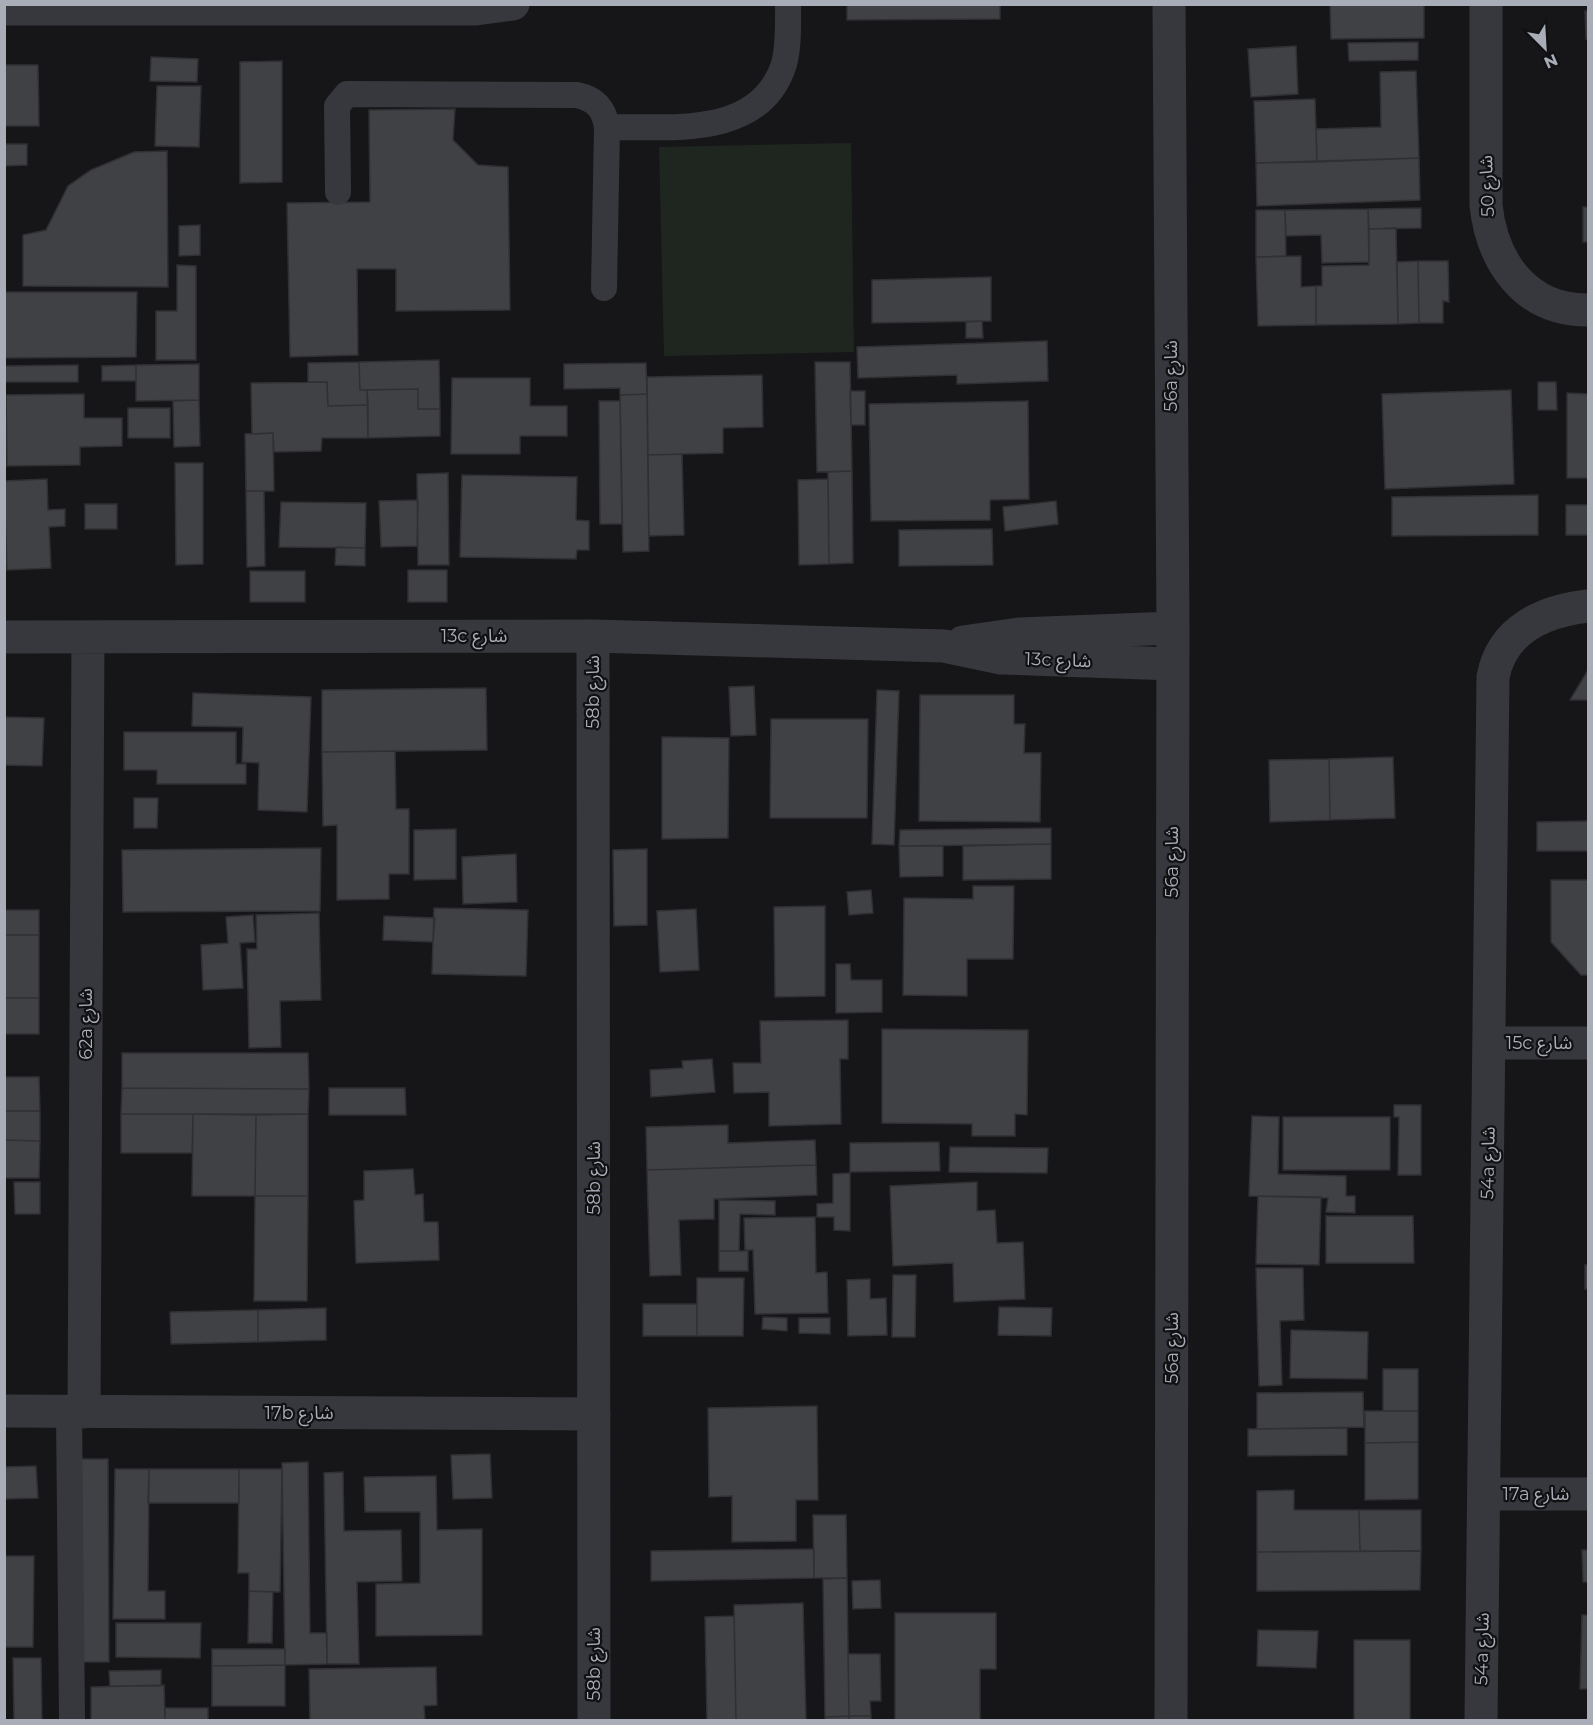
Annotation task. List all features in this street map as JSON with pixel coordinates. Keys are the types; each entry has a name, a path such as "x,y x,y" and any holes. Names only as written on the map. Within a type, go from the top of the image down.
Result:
{"street":[{"path":"4,9 476,9 513,4"},
{"name":"56a شارع","path":"1169,4 1173,628 1171,1720"},
{"name":"شارع 50","path":"1486,4 1486,206 1489,232 1498,256 1513,277 1531,292 1552,304 1575,310 1588,310"},
{"name":"54a شارع","path":"1481,1720 1493,676 1496,663 1510,638 1533,621 1588,606"},
{"name":"13c شارع","path":"944,646 1019,634 1173,628"},
{"name":"13c شارع","path":"4,637 593,636 944,646 1001,658 1173,664"},
{"name":"58b شارع","path":"593,636 594,1720"},
{"name":"62a شارع","path":"76,1412 88,637"},
{"name":"15c شارع","path":"1489,1043 1588,1043"},
{"name":"17b شارع","path":"4,1411 594,1414"},
{"name":"17a شارع","path":"1484,1494 1588,1494"}],"lane":[{"path":"607,127 712,125 750,109 765,95 783,66 787,49 788,4"},
{"path":"338,192 337,106 347,94 577,95 589,98 599,105 607,127 604,288"},
{"path":"72,1720 76,1412"}],"shaded area":[{"path":"851,143 854,352 664,356 659,147"}],"building":[{"path":"847,4 1000,4 1000,19 847,20"},
{"path":"1330,4 1424,4 1424,38 1331,39"},
{"path":"1585,11 1588,11 1588,39 1586,39"},
{"path":"1418,42 1418,60 1349,61 1348,43"},
{"path":"1296,46 1298,94 1251,97 1248,49"},
{"path":"151,57 198,59 197,82 150,81"},
{"path":"282,61 282,182 240,183 240,62"},
{"path":"4,65 38,65 39,126 4,126"},
{"path":"1416,71 1419,158 1317,162 1316,129 1381,127 1380,72"},
{"path":"157,86 201,86 199,147 155,146"},
{"path":"1315,99 1317,162 1256,163 1254,101"},
{"path":"455,109 453,140 478,165 508,167 510,310 396,311 396,269 357,269 358,355 290,357 287,203 370,202 369,110"},
{"path":"4,144 27,144 27,165 4,166"},
{"path":"167,151 168,287 23,286 23,235 46,230 68,186 91,170 134,152"},
{"path":"1419,158 1420,200 1257,206 1256,163"},
{"path":"1583,207 1588,207 1588,242 1583,242"},
{"path":"1421,208 1421,228 1369,229 1368,209"},
{"path":"1368,209 1369,262 1322,263 1321,235 1286,236 1285,210"},
{"path":"1256,210 1285,210 1286,256 1256,257"},
{"path":"200,225 200,255 179,256 179,226"},
{"path":"1396,228 1398,324 1316,325 1316,286 1322,286 1322,266 1369,265 1369,229"},
{"path":"1301,256 1301,287 1316,286 1316,325 1258,326 1256,257"},
{"path":"1418,261 1448,261 1449,302 1443,301 1443,323 1419,323"},
{"path":"1418,261 1419,323 1398,324 1397,262"},
{"path":"177,265 196,266 196,360 156,360 156,311 177,311"},
{"path":"991,277 991,321 872,323 872,280"},
{"path":"4,292 137,292 136,357 4,358"},
{"path":"982,321 983,338 966,338 966,322"},
{"path":"1047,341 1048,381 957,384 957,375 858,378 857,347"},
{"path":"439,360 440,409 418,409 418,389 360,390 359,362"},
{"path":"359,362 360,390 367,390 368,405 328,406 327,382 308,382 308,363"},
{"path":"815,362 850,362 852,471 817,472"},
{"path":"646,363 647,394 620,395 620,388 564,389 564,364"},
{"path":"199,364 199,400 136,401 136,365"},
{"path":"78,365 78,382 4,382 4,366"},
{"path":"136,365 136,381 102,381 102,366"},
{"path":"762,375 763,427 723,428 723,453 648,455 647,377"},
{"path":"452,378 530,378 530,406 567,406 567,436 520,436 520,454 451,454"},
{"path":"327,382 328,406 368,405 368,438 322,438 321,451 274,452 273,433 252,434 251,383"},
{"path":"1538,382 1556,382 1557,410 1538,410"},
{"path":"418,389 418,409 440,409 440,436 368,438 367,390"},
{"path":"1511,390 1514,484 1385,489 1382,394"},
{"path":"850,391 865,391 865,425 851,425"},
{"path":"1567,393 1588,394 1588,478 1567,478"},
{"path":"84,394 84,418 122,418 122,446 80,447 80,465 7,466 6,395"},
{"path":"647,394 649,551 623,552 620,395"},
{"path":"199,400 200,446 174,447 173,401"},
{"path":"599,401 620,401 622,524 600,524"},
{"path":"1028,401 1029,499 990,500 990,520 871,521 869,404"},
{"path":"128,408 170,408 170,438 128,438"},
{"path":"273,433 274,491 246,491 245,434"},
{"path":"682,454 684,535 649,536 648,455"},
{"path":"175,463 203,463 203,564 176,565"},
{"path":"852,471 853,563 829,564 828,472"},
{"path":"448,473 449,565 418,565 417,474"},
{"path":"462,475 577,477 576,520 589,521 589,550 577,550 576,559 460,557"},
{"path":"47,479 48,510 65,509 65,526 49,527 51,568 7,570 4,481"},
{"path":"828,479 829,564 799,565 798,480"},
{"path":"246,491 264,491 265,566 247,567"},
{"path":"1538,495 1538,535 1392,536 1392,497"},
{"path":"418,500 417,546 381,547 379,501"},
{"path":"1056,501 1058,524 1005,531 1003,507"},
{"path":"281,502 366,503 365,548 279,547"},
{"path":"85,504 117,504 117,529 85,529"},
{"path":"1566,505 1588,505 1588,535 1566,535"},
{"path":"992,529 993,565 899,566 899,530"},
{"path":"336,547 365,548 365,566 335,565"},
{"path":"408,570 447,570 447,602 408,602"},
{"path":"250,571 305,571 305,602 250,602"},
{"path":"1588,670 1588,700 1570,700"},
{"path":"754,686 756,735 731,736 729,687"},
{"path":"486,688 487,750 322,752 322,690"},
{"path":"877,690 899,691 894,845 872,844"},
{"path":"193,693 311,697 307,812 258,810 259,763 242,762 243,727 192,726"},
{"path":"920,695 1014,695 1014,724 1025,724 1024,753 1041,753 1040,822 919,821"},
{"path":"4,717 44,718 42,766 4,765"},
{"path":"771,719 868,719 867,818 770,818"},
{"path":"124,732 236,732 236,764 246,764 246,784 157,784 157,770 124,770"},
{"path":"662,737 729,738 728,838 662,839"},
{"path":"395,751 396,809 409,809 409,874 389,874 389,899 337,900 337,825 323,826 322,752"},
{"path":"1393,757 1395,818 1330,820 1329,759"},
{"path":"1329,759 1330,820 1270,822 1269,760"},
{"path":"134,798 158,798 157,828 134,828"},
{"path":"1588,821 1588,851 1537,851 1537,822"},
{"path":"1051,828 1051,844 899,846 900,830"},
{"path":"456,829 456,879 414,880 414,830"},
{"path":"1051,844 1051,879 963,880 963,846"},
{"path":"899,846 943,846 943,876 900,877"},
{"path":"321,848 320,911 123,912 122,850"},
{"path":"647,849 647,925 614,926 613,850"},
{"path":"516,854 517,902 463,904 462,857"},
{"path":"1551,880 1588,880 1588,975 1581,975 1551,942"},
{"path":"973,886 1014,886 1013,959 967,959 967,996 903,995 904,898 973,899"},
{"path":"871,890 873,913 849,915 847,892"},
{"path":"825,906 825,996 775,997 774,907"},
{"path":"434,908 528,910 526,976 432,974"},
{"path":"696,909 699,970 660,972 657,911"},
{"path":"4,910 39,910 39,935 4,935"},
{"path":"319,913 321,1000 280,1001 281,1047 249,1048 247,949 257,949 256,915"},
{"path":"253,915 255,942 240,943 243,988 203,990 201,945 228,943 226,917"},
{"path":"384,916 435,918 433,942 383,940"},
{"path":"4,935 39,935 39,998 4,998"},
{"path":"836,964 850,964 851,980 882,980 882,1012 836,1013"},
{"path":"4,998 39,998 39,1034 4,1034"},
{"path":"848,1020 848,1059 840,1059 841,1124 769,1126 769,1092 734,1093 733,1063 761,1063 760,1021"},
{"path":"882,1029 1028,1030 1027,1115 1015,1114 1015,1136 972,1136 972,1124 882,1123"},
{"path":"122,1053 308,1053 309,1089 122,1088"},
{"path":"712,1059 715,1092 651,1097 650,1070 683,1068 682,1061"},
{"path":"4,1077 39,1077 40,1111 4,1111"},
{"path":"122,1088 309,1089 308,1114 121,1114"},
{"path":"329,1088 405,1088 406,1115 329,1115"},
{"path":"1394,1105 1421,1105 1421,1175 1398,1175 1399,1117 1394,1117"},
{"path":"4,1111 40,1111 40,1141 4,1140"},
{"path":"121,1114 193,1114 192,1153 121,1153"},
{"path":"193,1114 256,1115 255,1196 192,1196"},
{"path":"308,1114 308,1196 255,1196 256,1115"},
{"path":"1252,1116 1279,1117 1278,1174 1346,1176 1346,1196 1355,1196 1355,1213 1326,1212 1328,1198 1249,1196"},
{"path":"1283,1117 1390,1117 1390,1170 1283,1170"},
{"path":"728,1125 728,1143 815,1140 816,1165 647,1170 646,1127"},
{"path":"4,1140 40,1141 39,1178 4,1178"},
{"path":"939,1142 940,1171 850,1172 850,1143"},
{"path":"950,1147 1048,1148 1047,1173 949,1172"},
{"path":"816,1165 817,1195 714,1199 714,1219 679,1220 681,1275 650,1276 647,1170"},
{"path":"413,1169 415,1195 423,1194 424,1222 438,1222 439,1260 356,1263 354,1201 364,1200 364,1171"},
{"path":"850,1173 850,1231 834,1230 834,1217 817,1217 817,1204 833,1203 833,1174"},
{"path":"14,1182 40,1182 40,1214 15,1214"},
{"path":"977,1182 977,1211 995,1210 997,1243 1023,1242 1025,1299 954,1302 953,1263 893,1266 890,1186"},
{"path":"255,1196 308,1196 307,1301 254,1301"},
{"path":"1258,1196 1321,1197 1319,1265 1256,1264"},
{"path":"719,1200 775,1201 775,1215 740,1214 739,1251 719,1251"},
{"path":"1326,1216 1413,1216 1414,1263 1326,1263"},
{"path":"815,1217 816,1273 827,1272 828,1313 755,1314 753,1250 745,1250 744,1218"},
{"path":"719,1251 748,1251 748,1271 719,1271"},
{"path":"1585,1265 1588,1265 1588,1289 1585,1289"},
{"path":"1256,1268 1303,1268 1304,1320 1280,1321 1282,1385 1259,1386"},
{"path":"893,1275 916,1275 915,1337 892,1337"},
{"path":"697,1278 744,1278 743,1336 697,1336"},
{"path":"870,1279 870,1299 886,1298 887,1335 848,1336 847,1280"},
{"path":"643,1304 697,1304 697,1336 643,1336"},
{"path":"999,1307 1052,1308 1051,1336 998,1335"},
{"path":"326,1308 326,1340 258,1342 258,1310"},
{"path":"258,1310 258,1342 171,1344 170,1312"},
{"path":"763,1317 787,1318 787,1331 762,1329"},
{"path":"799,1318 830,1318 830,1334 799,1333"},
{"path":"1291,1330 1368,1332 1367,1379 1290,1378"},
{"path":"1383,1369 1418,1369 1418,1411 1383,1411"},
{"path":"1363,1392 1364,1427 1257,1429 1257,1393"},
{"path":"817,1406 818,1500 796,1500 796,1541 732,1542 732,1496 709,1497 708,1408"},
{"path":"1365,1411 1418,1411 1418,1442 1365,1443"},
{"path":"1347,1428 1347,1455 1248,1456 1248,1429"},
{"path":"1418,1442 1418,1499 1365,1500 1365,1443"},
{"path":"490,1454 492,1498 453,1499 451,1455"},
{"path":"80,1459 108,1459 109,1662 80,1662"},
{"path":"308,1462 310,1633 327,1633 327,1664 285,1665 282,1463"},
{"path":"36,1466 38,1498 4,1499 4,1467"},
{"path":"115,1469 149,1469 148,1591 165,1591 165,1619 113,1619"},
{"path":"149,1469 239,1469 239,1503 148,1503"},
{"path":"239,1469 282,1469 280,1592 249,1591 249,1573 238,1573"},
{"path":"343,1472 344,1531 401,1530 402,1581 357,1582 359,1664 327,1664 324,1473"},
{"path":"436,1476 437,1530 482,1529 482,1635 376,1636 376,1584 420,1583 420,1512 365,1512 364,1477"},
{"path":"1294,1490 1294,1510 1359,1510 1360,1551 1257,1552 1257,1491"},
{"path":"1359,1510 1421,1510 1421,1551 1360,1551"},
{"path":"813,1515 846,1515 847,1578 814,1578"},
{"path":"814,1549 814,1578 651,1581 651,1551"},
{"path":"1582,1550 1588,1550 1588,1582 1583,1582"},
{"path":"1421,1551 1420,1590 1257,1591 1257,1552"},
{"path":"4,1556 34,1556 33,1647 4,1647"},
{"path":"847,1578 849,1716 825,1717 823,1579"},
{"path":"880,1580 881,1608 853,1609 852,1581"},
{"path":"249,1591 273,1592 272,1643 248,1643"},
{"path":"803,1603 806,1720 736,1720 734,1605"},
{"path":"895,1613 996,1613 996,1669 980,1669 980,1720 895,1720"},
{"path":"1582,1615 1588,1615 1588,1689 1580,1689"},
{"path":"734,1616 736,1720 707,1720 705,1617"},
{"path":"116,1623 201,1623 200,1658 116,1657"},
{"path":"1258,1630 1318,1631 1316,1668 1257,1666"},
{"path":"1354,1640 1410,1640 1410,1720 1354,1720"},
{"path":"212,1649 285,1649 285,1665 212,1666"},
{"path":"848,1654 880,1654 881,1701 870,1701 871,1716 849,1716"},
{"path":"13,1658 41,1658 42,1720 14,1720"},
{"path":"285,1665 285,1706 212,1706 212,1666"},
{"path":"436,1667 437,1705 424,1706 425,1720 310,1720 309,1669"},
{"path":"161,1670 161,1686 110,1686 109,1671"},
{"path":"164,1685 165,1720 91,1720 91,1687"},
{"path":"165,1708 208,1708 208,1720 165,1720"},
{"path":"849,1716 871,1716 871,1720 849,1720"},
{"path":"849,1716 849,1720 825,1720 825,1717"}]}
